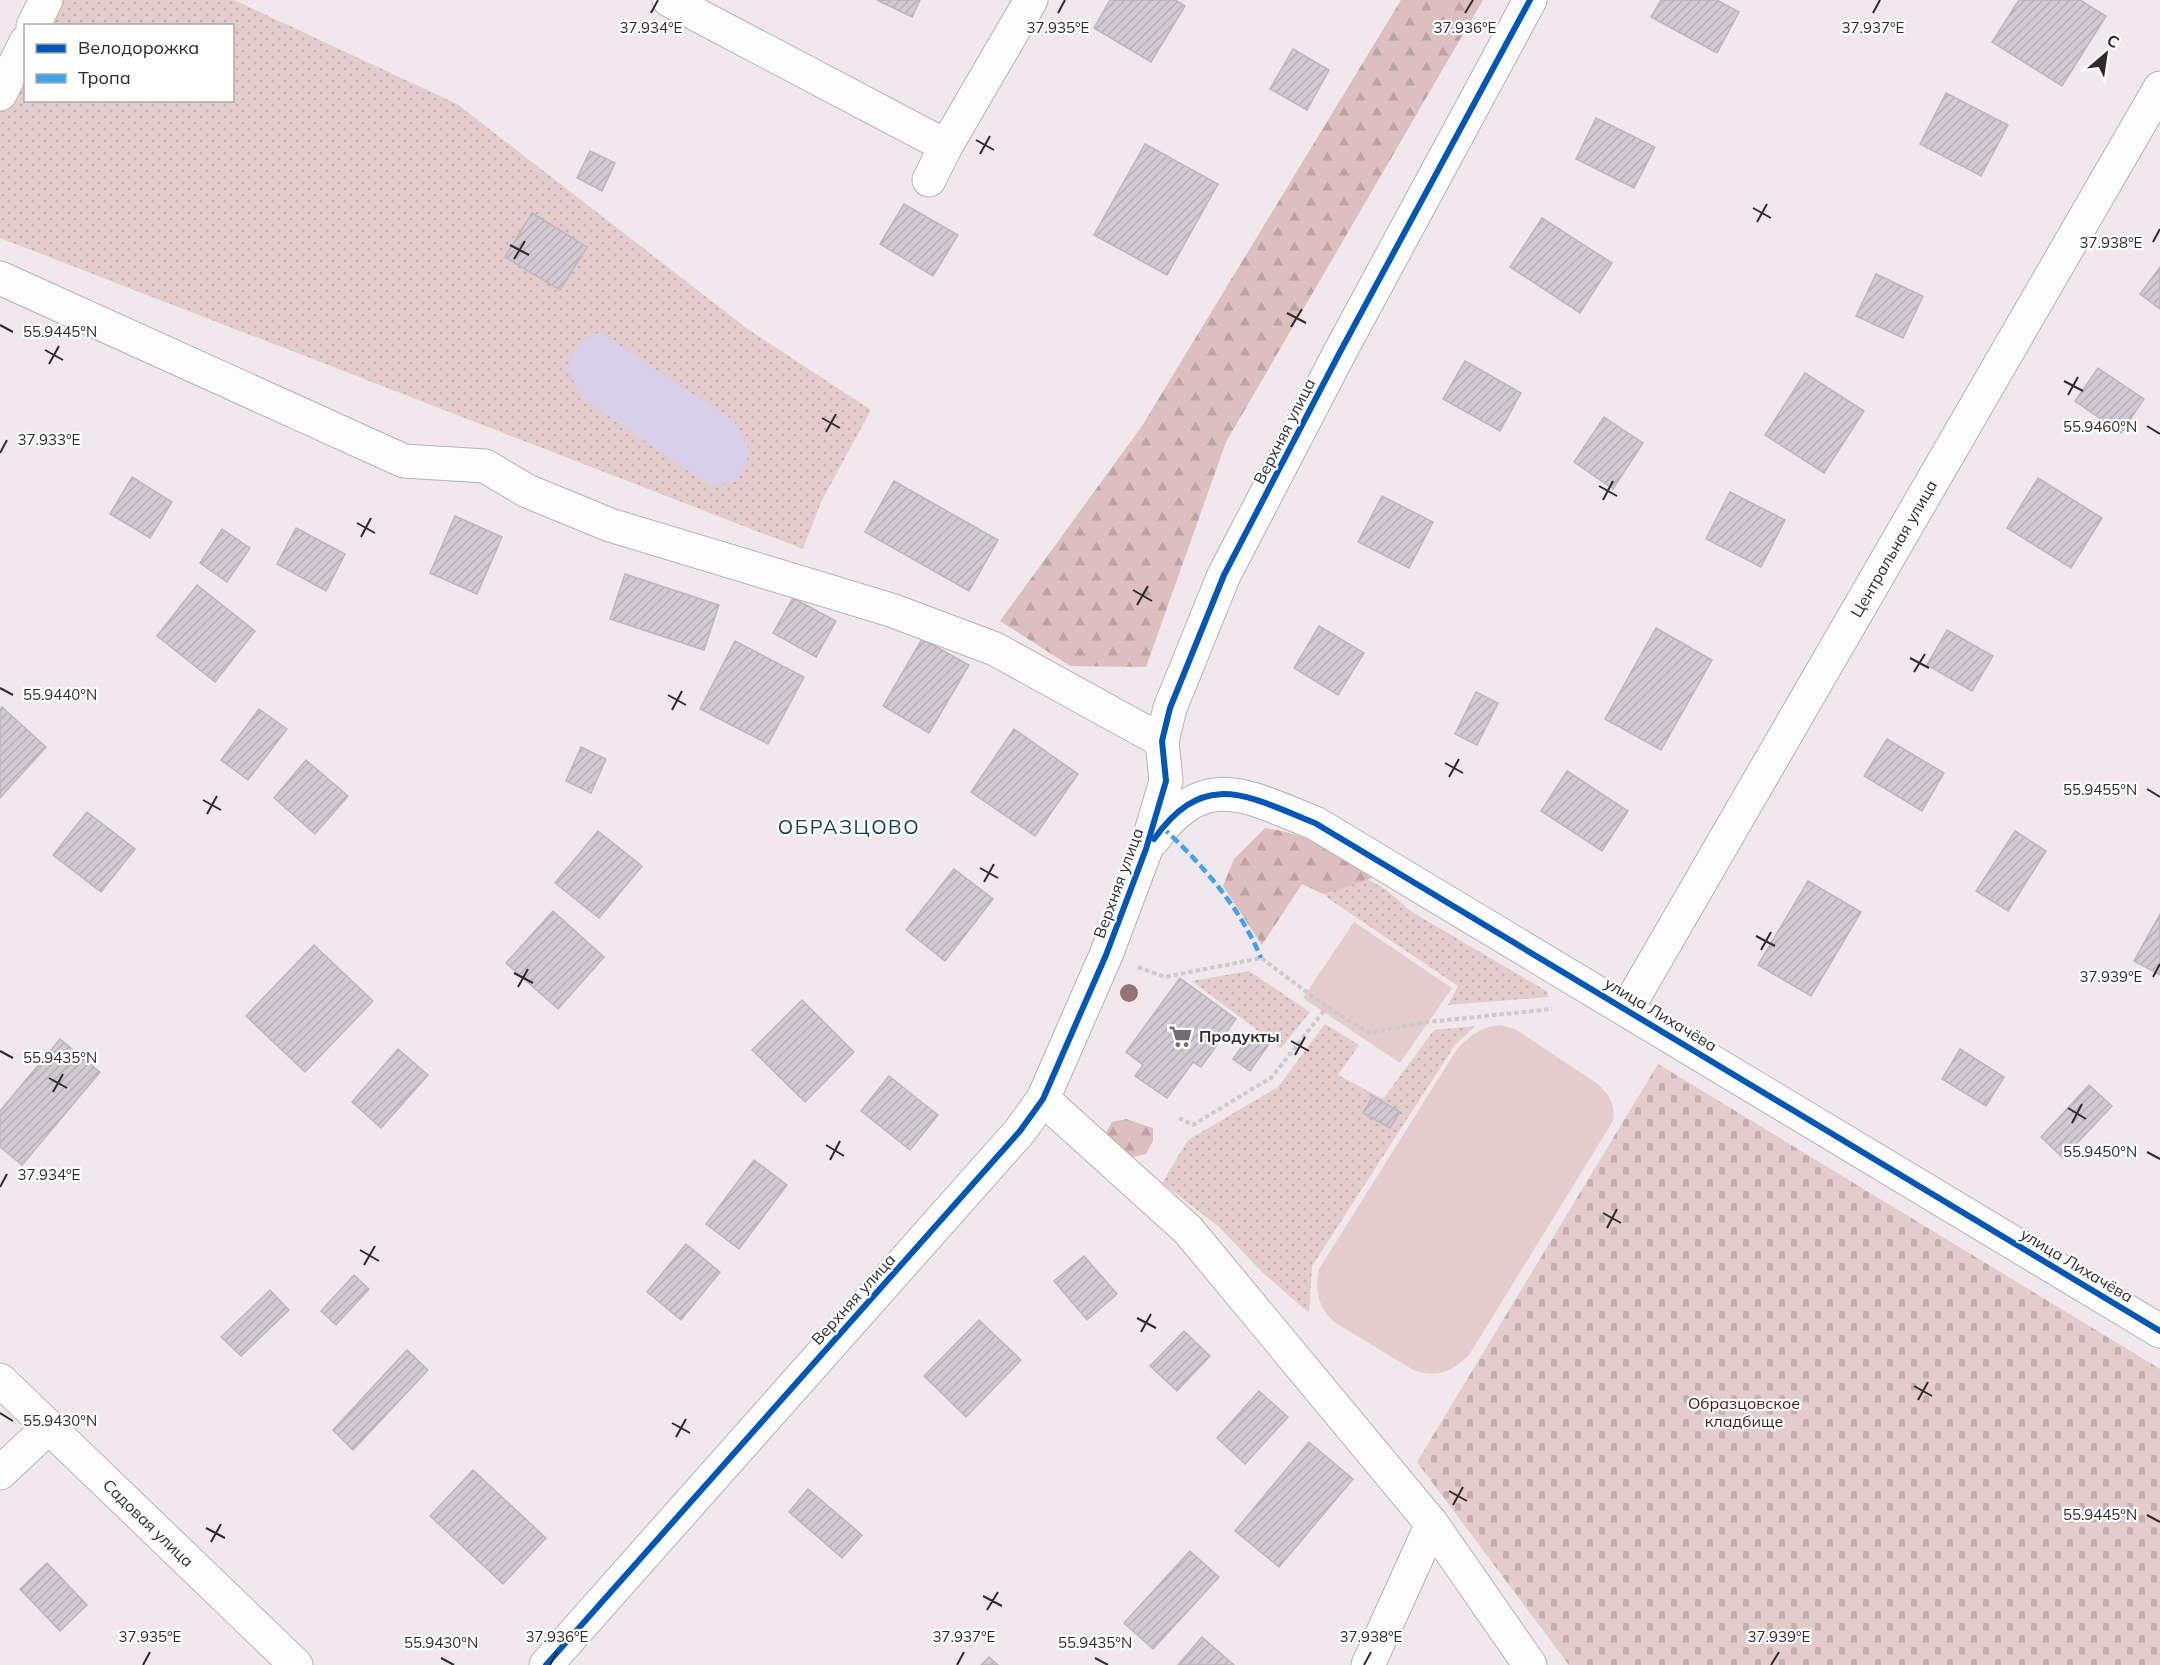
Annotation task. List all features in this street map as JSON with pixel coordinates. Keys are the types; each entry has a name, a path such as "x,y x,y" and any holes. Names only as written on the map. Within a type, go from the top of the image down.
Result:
{"street":[{"path":"34,24 46,0"},
{"path":"669,0 946,146"},
{"path":"929,180 946,146 1031,0"},
{"name":"Верхняя улица","path":"546,1665 1020,1131 1043,1099 1106,955 1146,849 1166,781 1162,741 1180,680 1224,575 1340,352 1530,0"},
{"path":"0,94 24,46"},
{"name":"Центральная улица","path":"1628,1009 2160,88"},
{"path":"0,278 405,461 485,466 527,491 610,525 891,610 995,649 1162,741"},
{"name":"улица Лихачёва","path":"1146,849 1167,821 1184,805 1199,797 1222,794 1246,796 1315,823 2159,1329"},
{"path":"1043,1099 1188,1230 1432,1524 1530,1665"},
{"name":"Садовая улица","path":"0,1380 296,1665"},
{"path":"0,1473 49,1427"},
{"path":"1368,1665 1432,1524"}],"path":[{"path":"1106,955 1165,977 1261,958 1327,1007 1370,1033 1428,1022 1557,1008"},
{"path":"1179,1118 1192,1125 1272,1077 1327,1007"}],"green space":[{"path":"50,0 234,0 457,104 749,330 871,410 821,502 803,549 0,238 0,108 24,55 24,102 234,102 234,24 38,24"},
{"path":"1401,0 1483,0 1226,442 1146,667 1070,666 1000,621 1142,426"},
{"path":"1265,828 1295,835 1322,846 1348,860 1373,878 1323,894 1302,884 1262,945 1223,886 1234,859"},
{"path":"1364,877 1385,889 1412,912 1548,992 1548,997 1448,1005 1458,986 1329,899 1321,890"},
{"path":"1354,922 1452,988 1400,1063 1303,998"},
{"path":"1249,971 1310,1012 1281,1048 1192,981"},
{"path":"1325,1024 1359,1045 1338,1075 1383,1099 1434,1030 1475,1026 1455,1045 1312,1266 1309,1313 1262,1272 1218,1226 1162,1183 1188,1140 1278,1087"},
{"path":"1500,1025 1515,1029 1598,1084 1611,1100 1613,1121 1469,1355 1457,1366 1444,1372 1423,1373 1415,1371 1334,1322 1328,1316 1319,1297 1317,1284 1319,1269 1457,1049 1477,1032"},
{"name":"Образцовское кладбище","path":"1658,1064 2160,1369 2160,1665 1569,1665 1417,1462"},
{"path":"1126,1119 1153,1128 1153,1141 1146,1154 1131,1157 1105,1135 1112,1122"}],"shaded area":[{"path":"599,332 734,421 750,452 738,481 710,486 581,397 567,367 578,345"}],"building":[{"path":"877,0 920,0 912,17"},
{"path":"1110,0 1175,0 1185,6 1151,62 1094,28"},
{"path":"1661,0 1717,0 1739,12 1717,53 1651,17"},
{"path":"2019,0 2080,0 2106,16 2062,86 1992,42"},
{"path":"1293,49 1329,70 1307,110 1270,89"},
{"path":"1946,93 2008,125 1981,176 1920,144"},
{"path":"1596,118 1655,147 1634,188 1576,159"},
{"path":"1145,144 1218,184 1167,275 1094,235"},
{"path":"590,151 615,163 602,191 577,178"},
{"path":"904,204 958,235 933,276 880,244"},
{"path":"532,213 587,247 560,290 505,257"},
{"path":"1542,218 1612,263 1580,313 1510,267"},
{"path":"2160,267 2160,309 2140,294"},
{"path":"1876,274 1923,296 1903,338 1856,316"},
{"path":"1465,361 1521,393 1500,431 1443,399"},
{"path":"2098,368 2144,399 2121,433 2075,401"},
{"path":"1805,373 1864,411 1824,473 1765,435"},
{"path":"1604,417 1643,443 1613,489 1574,462"},
{"path":"132,477 172,502 150,538 110,514"},
{"path":"2038,478 2102,518 2071,568 2007,528"},
{"path":"894,481 998,540 969,591 865,532"},
{"path":"1730,492 1785,520 1761,567 1706,539"},
{"path":"1382,496 1433,522 1409,568 1358,542"},
{"path":"455,516 502,537 477,594 430,573"},
{"path":"296,528 345,554 326,591 277,564"},
{"path":"222,529 250,548 227,582 200,563"},
{"path":"625,574 719,605 704,650 610,619"},
{"path":"197,585 255,631 215,682 157,636"},
{"path":"793,598 836,621 816,657 773,633"},
{"path":"1319,626 1364,653 1338,695 1294,668"},
{"path":"1656,628 1712,660 1661,750 1605,719"},
{"path":"1947,630 1993,656 1972,691 1927,665"},
{"path":"922,639 969,665 929,733 883,706"},
{"path":"735,641 804,677 768,744 700,709"},
{"path":"1476,692 1498,703 1477,745 1455,734"},
{"path":"2,707 46,747 0,798 0,710"},
{"path":"259,709 287,729 248,780 221,760"},
{"path":"1014,729 1078,774 1035,836 971,792"},
{"path":"1887,739 1944,773 1922,811 1864,776"},
{"path":"581,747 606,759 591,793 566,781"},
{"path":"306,760 348,796 315,834 274,798"},
{"path":"1567,771 1628,811 1602,851 1541,811"},
{"path":"87,812 135,849 101,892 53,855"},
{"path":"598,831 642,866 599,918 555,883"},
{"path":"2015,831 2046,851 2008,911 1976,891"},
{"path":"954,869 993,899 945,961 906,930"},
{"path":"1808,881 1861,912 1811,996 1758,965"},
{"path":"553,911 604,957 558,1009 506,963"},
{"path":"2160,914 2160,975 2134,961"},
{"path":"314,945 373,1001 305,1072 246,1016"},
{"name":"Продукты","path":"1180,978 1236,1019 1201,1067 1193,1062 1167,1098 1135,1076 1143,1065 1126,1052"},
{"path":"802,1000 854,1052 805,1102 752,1050"},
{"path":"1252,1032 1269,1044 1250,1071 1233,1059"},
{"path":"60,1039 100,1072 22,1165 0,1147 0,1111"},
{"path":"398,1049 428,1075 381,1128 352,1102"},
{"path":"1960,1049 2004,1077 1986,1106 1942,1079"},
{"path":"889,1076 938,1115 910,1150 861,1111"},
{"path":"2089,1085 2112,1106 2063,1158 2041,1137"},
{"path":"1373,1096 1400,1112 1390,1128 1363,1113"},
{"path":"754,1160 787,1185 739,1249 706,1224"},
{"path":"686,1244 720,1272 681,1320 647,1292"},
{"path":"1084,1256 1117,1294 1087,1320 1054,1281"},
{"path":"354,1275 369,1289 336,1325 321,1311"},
{"path":"270,1290 289,1310 241,1356 221,1337"},
{"path":"979,1320 1021,1360 966,1417 924,1376"},
{"path":"1184,1331 1210,1356 1177,1391 1150,1366"},
{"path":"407,1350 428,1370 353,1450 333,1430"},
{"path":"1259,1391 1288,1417 1245,1464 1217,1438"},
{"path":"1309,1442 1353,1479 1279,1567 1235,1531"},
{"path":"473,1470 546,1538 503,1584 430,1516"},
{"path":"808,1489 862,1535 842,1558 789,1512"},
{"path":"1190,1551 1219,1577 1153,1649 1124,1623"},
{"path":"47,1563 87,1605 60,1631 20,1589"},
{"path":"1202,1637 1234,1665 1178,1665"},
{"path":"989,1657 998,1665 981,1665"}],"marked path":[{"path":"1162,827 1219,887 1242,921 1261,958"}],"cycle path":[{"path":"546,1665 1020,1131 1043,1099 1106,955 1146,849 1166,781 1162,741 1170,708 1224,575 1340,352 1530,0"},
{"path":"1154,839 1173,817 1191,803 1209,796 1228,794 1248,797 1315,823 2160,1331"}],"place":[{"name":"Продукты","path":"1181,1036"}],"district":[{"name":"ОБРАЗЦОВО","path":"849,827"}]}
